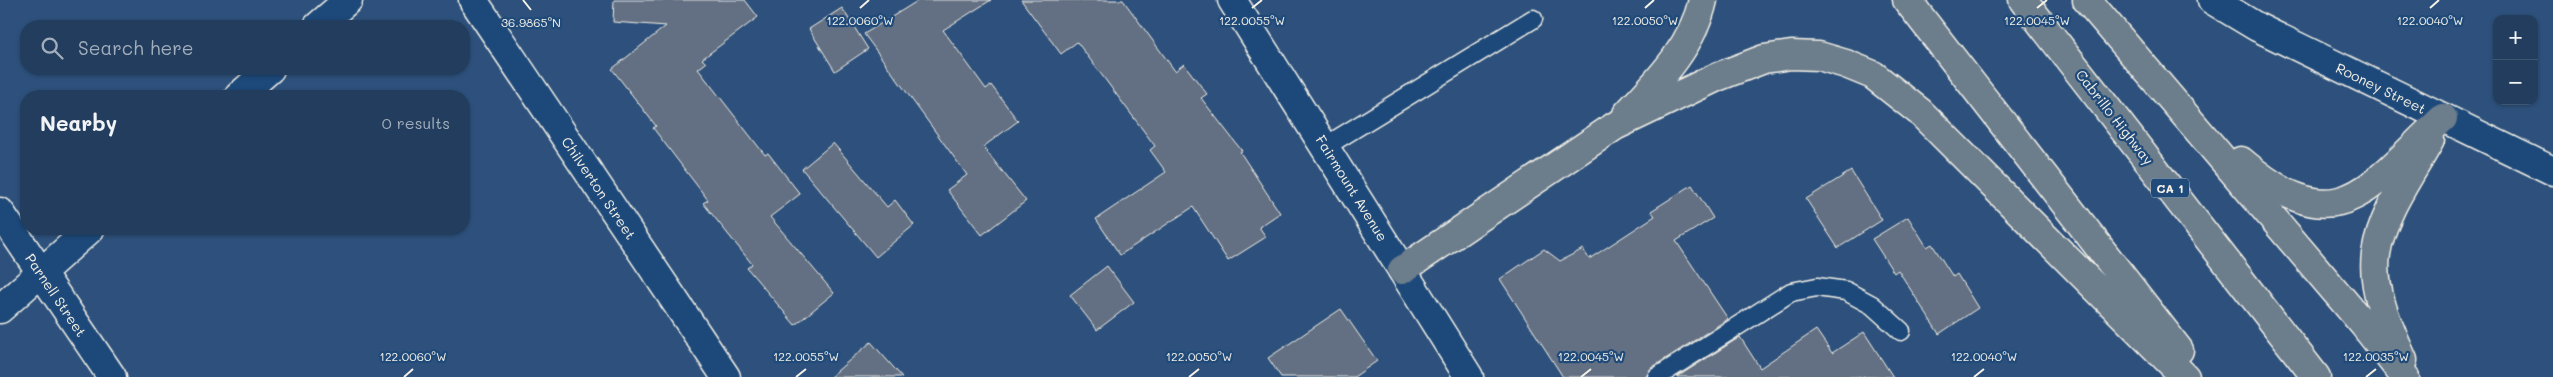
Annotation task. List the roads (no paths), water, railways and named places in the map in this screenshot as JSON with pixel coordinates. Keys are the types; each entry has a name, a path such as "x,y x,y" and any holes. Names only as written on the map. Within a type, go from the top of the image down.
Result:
{"highway":[{"path":"1615,126 1679,54 1693,29 1703,0"},
{"path":"1907,0 2200,377"},
{"name":"Cabrillo Highway","path":"2024,0 2316,377"},
{"path":"2087,0 2364,325 2405,377"},
{"path":"1402,270 1615,126 1717,76 1764,59 1791,55 1820,56 1873,76 1920,112 2185,377"},
{"path":"2157,82 2257,175 2292,198 2310,203 2341,202 2354,197 2368,188 2443,118"},
{"path":"2411,377 2382,304 2376,280 2376,255 2390,213 2443,118"}],"street":[{"path":"325,20 348,0"},
{"name":"Chilverton Street","path":"473,0 726,377"},
{"name":"Fairmount Avenue","path":"1232,0 1326,146 1470,377"},
{"name":"Rooney Street","path":"2212,0 2257,27 2553,172"},
{"path":"246,90 263,75"},
{"name":"Parnell Street","path":"0,212 112,377"},
{"path":"0,309 83,235"}],"lane":[{"path":"1326,146 1533,19"},
{"path":"1657,377 1791,292 1817,286 1846,291 1872,305 1901,331"}]}
